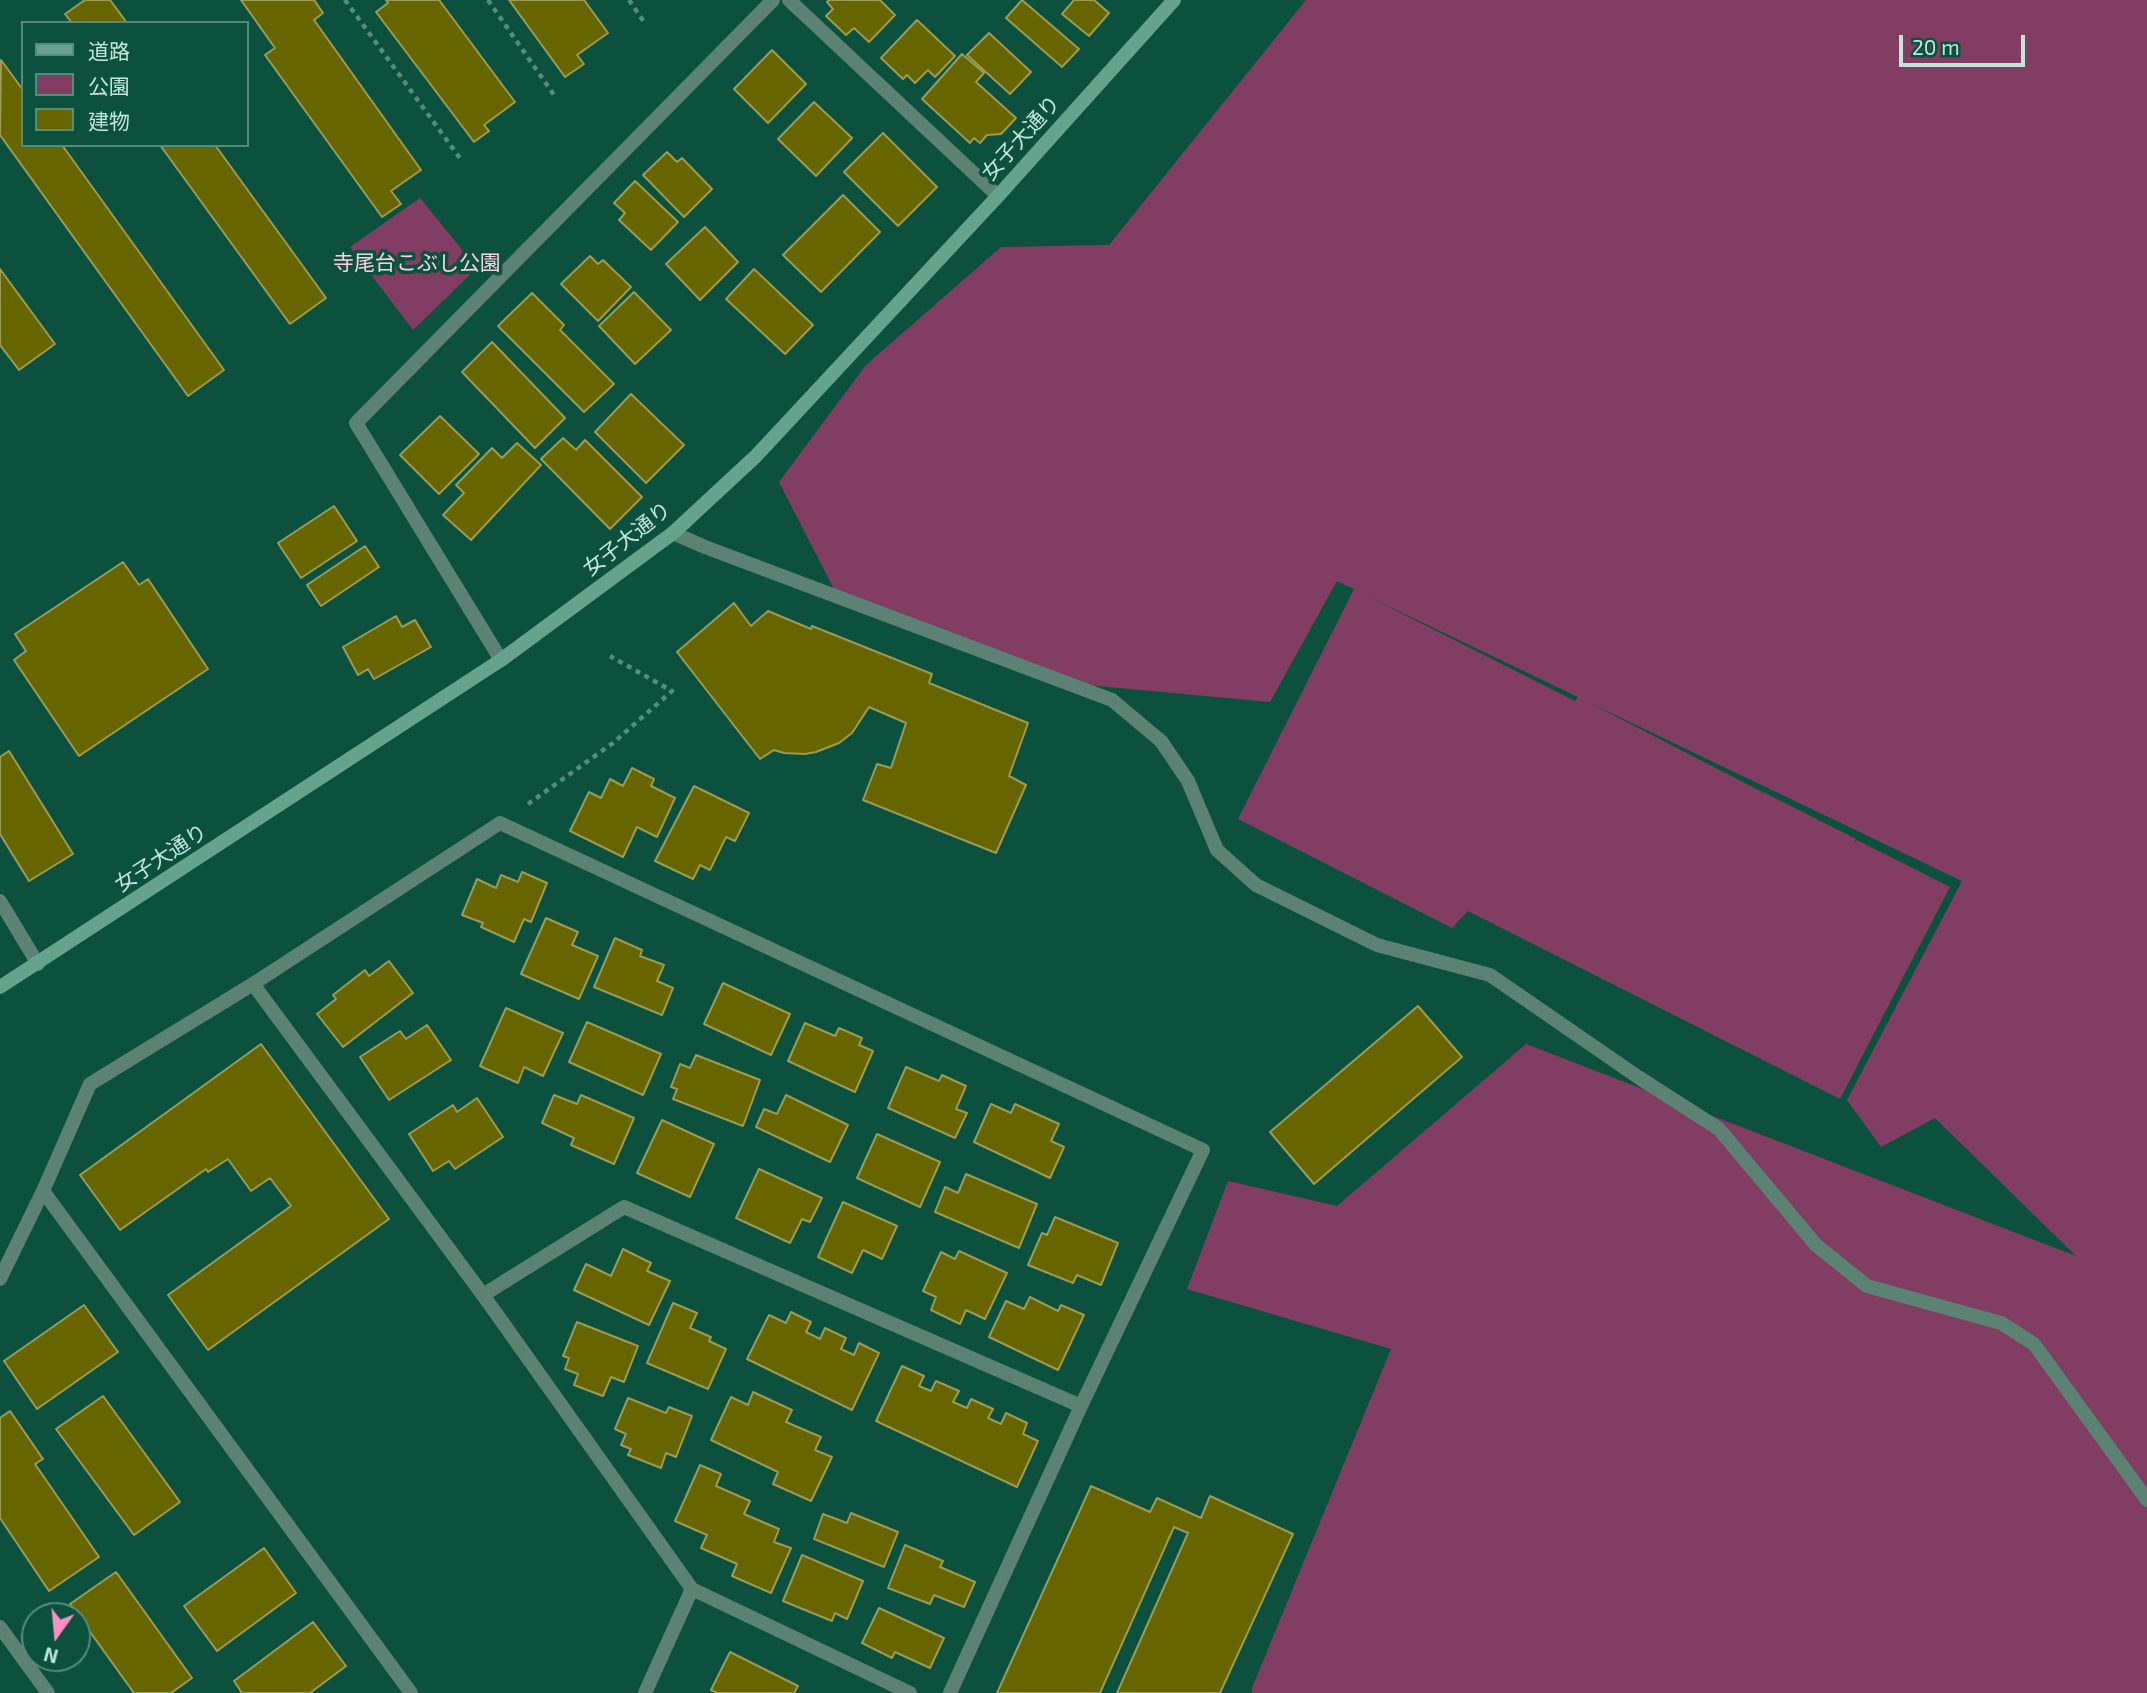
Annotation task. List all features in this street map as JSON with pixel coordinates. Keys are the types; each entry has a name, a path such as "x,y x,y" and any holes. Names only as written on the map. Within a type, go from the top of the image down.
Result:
{"street":[{"path":"501,660 356,423 773,0"},
{"path":"789,0 998,196"},
{"name":"女子大通り","path":"0,987 501,660 673,533 756,456 998,196 1174,0"},
{"path":"673,533 717,552 1112,700 1161,741 1188,781 1217,850 1256,885 1377,945 1490,975 1719,1129 1816,1245 1867,1286 2001,1323 2034,1343 2147,1500"},
{"path":"0,1279 43,1191 89,1084 253,984 500,823 1203,1150 1081,1406 950,1693"},
{"path":"0,901 38,964"},
{"path":"253,984 483,1295 692,1589 910,1693"},
{"path":"43,1191 411,1693"},
{"path":"483,1295 624,1207 1081,1406"},
{"path":"645,1693 692,1589"},
{"path":"0,1627 48,1693"}],"path":[{"path":"345,0 462,161"},
{"path":"488,0 554,94"},
{"path":"629,0 644,22"},
{"path":"500,823 614,743 672,691 610,656"}],"green space":[{"path":"1306,0 2147,0 2147,1693 1252,1693 1391,1349 1187,1289 1228,1181 1337,1206 1526,1044 2076,1256 1935,1118 1881,1147 1847,1100 1962,881 1588,702 1762,792 1761,795 1763,792 1856,839 1854,843 1857,840 1950,887 1840,1099 1468,911 1452,928 1238,819 1354,589 1337,581 1270,702 1054,682 835,591 779,482 866,365 1001,247 1109,245","holes":["1367,596 1578,697 1575,701"]},
{"name":"寺尾台こぶし公園","path":"420,198 477,268 413,330 350,247"}],"building":[{"path":"85,0 110,0 126,21 70,21 65,14"},
{"path":"241,0 314,0 323,13 314,20 421,170 391,191 401,204 382,217 265,55 275,48"},
{"path":"386,0 439,0 515,102 484,125 489,131 474,142 376,12 388,3"},
{"path":"509,0 584,0 608,33 577,55 584,64 565,77"},
{"path":"880,0 895,15 869,42 854,28 846,35 826,16 833,9 827,2"},
{"path":"1022,0 1079,49 1062,67 1006,18"},
{"path":"1074,0 1094,0 1109,13 1089,36 1062,14"},
{"path":"917,20 955,56 935,77 928,70 915,83 907,75 903,79 881,58"},
{"path":"989,33 1031,72 1010,94 967,55"},
{"path":"772,50 806,84 768,123 734,89"},
{"path":"962,54 984,73 976,82 1016,118 1001,134 987,135 980,143 974,138 970,143 922,99"},
{"path":"1,60 21,87 21,147 63,147 224,370 188,396 0,135"},
{"path":"814,102 852,138 816,176 778,139"},
{"path":"883,133 937,187 898,226 844,172"},
{"path":"161,147 216,147 326,298 290,324"},
{"path":"667,152 677,162 682,158 712,189 684,217 643,175"},
{"path":"635,181 678,222 651,250 619,220 625,213 614,203"},
{"path":"843,195 880,232 821,292 783,255"},
{"path":"705,227 738,262 700,300 666,264"},
{"path":"590,256 598,264 603,260 631,287 598,321 561,284"},
{"path":"0,269 55,344 19,370 0,345"},
{"path":"754,269 813,325 785,354 726,299"},
{"path":"634,292 671,330 635,364 599,326"},
{"path":"532,293 564,325 560,330 614,384 584,412 498,326"},
{"path":"492,342 565,418 535,448 462,372"},
{"path":"631,394 684,445 646,483 595,432"},
{"path":"440,416 479,454 439,494 400,455"},
{"path":"563,438 576,450 585,440 642,497 610,529 541,459"},
{"path":"517,443 541,465 471,540 443,515 464,493 456,485 492,448 502,458"},
{"path":"334,506 357,541 301,578 278,543"},
{"path":"365,546 379,567 321,606 307,585"},
{"path":"123,562 139,585 148,579 208,669 79,756 14,660 26,651 15,634"},
{"path":"734,603 751,626 768,611 811,629 812,626 932,674 929,683 1028,723 1009,776 1026,785 996,853 863,800 877,764 891,768 906,723 869,707 852,733 839,743 805,754 774,750 760,759 677,652"},
{"path":"396,616 402,627 415,620 431,647 374,679 368,669 358,675 343,647"},
{"path":"9,751 73,854 29,881 0,834 0,757"},
{"path":"632,768 654,779 651,786 675,798 657,837 637,827 623,857 570,831 589,792 601,798 610,779 623,786"},
{"path":"694,786 749,813 735,841 726,837 710,870 700,865 693,879 655,861"},
{"path":"522,872 547,883 531,922 524,919 514,942 481,927 483,923 462,915 477,879 496,888 501,875 518,882"},
{"path":"546,918 578,932 572,945 598,956 579,999 521,974"},
{"path":"615,938 642,950 640,956 664,965 657,981 673,988 662,1015 594,987"},
{"path":"389,961 413,993 343,1047 317,1014 336,999 333,995 365,970 369,976"},
{"path":"723,983 790,1014 771,1055 704,1024"},
{"path":"1418,1006 1462,1057 1314,1184 1270,1132"},
{"path":"506,1008 563,1033 543,1076 524,1067 518,1083 480,1066"},
{"path":"587,1022 661,1054 643,1095 569,1062"},
{"path":"805,1023 835,1036 839,1028 862,1038 859,1045 873,1051 855,1092 788,1061"},
{"path":"427,1025 451,1060 389,1100 360,1057 400,1031 406,1039"},
{"path":"261,1044 389,1219 208,1350 168,1295 291,1206 270,1178 251,1191 228,1159 208,1172 206,1169 120,1230 80,1175"},
{"path":"696,1055 760,1080 743,1126 673,1099 677,1089 671,1087 680,1064 690,1068"},
{"path":"906,1067 939,1081 942,1075 966,1086 956,1109 967,1113 955,1138 888,1108"},
{"path":"554,1095 577,1104 581,1095 634,1118 614,1164 571,1145 574,1138 542,1123"},
{"path":"786,1095 848,1125 830,1162 756,1127 764,1109 777,1114"},
{"path":"477,1098 503,1137 455,1169 449,1161 433,1171 409,1134 453,1105 457,1112"},
{"path":"991,1104 1011,1113 1015,1104 1059,1124 1051,1141 1064,1147 1050,1178 974,1142"},
{"path":"662,1120 714,1144 690,1197 637,1173"},
{"path":"877,1134 940,1162 920,1207 857,1178"},
{"path":"759,1169 822,1198 810,1222 802,1219 790,1243 736,1218"},
{"path":"966,1174 1037,1204 1019,1248 935,1212 945,1187 958,1193"},
{"path":"843,1202 897,1226 882,1259 863,1250 852,1273 818,1257"},
{"path":"1055,1217 1118,1243 1101,1285 1077,1275 1073,1283 1028,1265 1042,1233 1047,1235"},
{"path":"623,1249 651,1263 647,1271 670,1281 649,1325 574,1290 586,1264 611,1276"},
{"path":"959,1251 1007,1273 985,1319 966,1310 960,1324 931,1310 936,1297 923,1291 941,1252 955,1259"},
{"path":"1030,1297 1058,1311 1061,1305 1084,1315 1058,1370 989,1337 1006,1301 1024,1309"},
{"path":"673,1303 697,1313 690,1328 711,1337 709,1341 726,1349 708,1389 647,1363"},
{"path":"84,1305 118,1352 37,1409 4,1361"},
{"path":"791,1312 811,1322 806,1332 820,1339 825,1328 846,1338 841,1349 854,1355 859,1343 879,1353 852,1410 747,1359 769,1315 786,1323"},
{"path":"577,1322 638,1346 624,1382 611,1377 603,1396 574,1385 578,1374 565,1369 569,1358 563,1356"},
{"path":"902,1366 924,1376 919,1386 931,1391 936,1381 959,1391 953,1402 967,1408 971,1399 993,1409 988,1418 1001,1424 1006,1413 1027,1423 1023,1434 1038,1441 1017,1487 876,1421"},
{"path":"753,1392 792,1410 786,1422 821,1437 815,1450 832,1457 811,1501 773,1484 778,1472 711,1440 731,1397 748,1405"},
{"path":"103,1396 180,1502 134,1535 56,1429"},
{"path":"628,1398 666,1413 669,1407 692,1416 676,1457 666,1453 661,1468 628,1455 631,1449 621,1445 626,1434 615,1429"},
{"path":"10,1411 43,1459 35,1464 99,1557 49,1591 0,1518 0,1418"},
{"path":"700,1465 721,1474 716,1486 750,1501 744,1514 779,1529 774,1542 791,1548 771,1593 732,1576 737,1564 701,1548 707,1535 675,1521"},
{"path":"1091,1486 1150,1512 1157,1498 1201,1518 1210,1496 1293,1534 1220,1693 1117,1693 1188,1533 1174,1527 1100,1693 997,1693"},
{"path":"851,1513 898,1532 884,1567 814,1539 823,1514 847,1523"},
{"path":"905,1545 943,1561 940,1567 975,1582 964,1607 934,1595 930,1604 888,1588"},
{"path":"264,1548 296,1593 217,1651 184,1606"},
{"path":"802,1555 863,1581 847,1619 835,1613 832,1621 783,1601"},
{"path":"116,1572 192,1678 171,1693 134,1693 91,1633 91,1602 73,1602"},
{"path":"879,1608 944,1638 930,1668 895,1652 892,1658 862,1643"},
{"path":"313,1622 346,1666 310,1693 242,1693 234,1681"},
{"path":"730,1652 798,1686 794,1693 717,1693 711,1690"}]}
